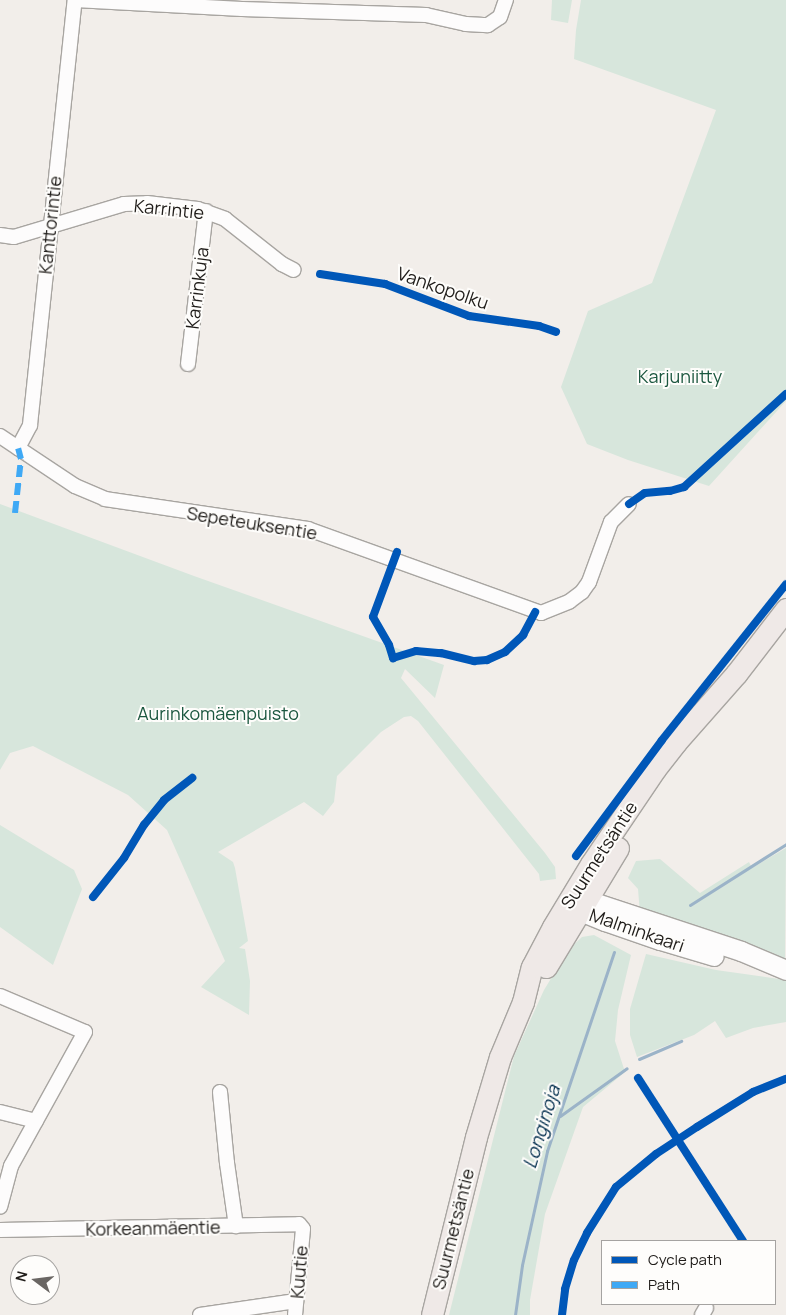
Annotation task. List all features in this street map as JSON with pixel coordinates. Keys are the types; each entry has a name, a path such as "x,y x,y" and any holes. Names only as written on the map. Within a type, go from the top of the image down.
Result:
{"main road":[{"name":"Suurmetsäntie","path":"432,1315 476,1137 500,1057 523,1002 655,769 786,609"},
{"name":"Malminkaari","path":"579,903 660,940 739,963 780,968"}],"street":[{"path":"75,0 426,15 466,24 488,25 500,17 506,0"},
{"name":"Kanttorintie","path":"18,448 30,425 75,0"},
{"name":"Karrintie","path":"0,235 14,237 133,202 206,212 225,219 282,264 294,270"},
{"name":"Karrinkuja","path":"188,364 206,212"},
{"name":"Sepeteuksentie","path":"0,436 75,486 105,499 308,529 541,613 570,601 582,592 589,582 611,522 629,504"},
{"path":"0,996 85,1032 11,1166 0,1207"},
{"path":"220,1092 236,1226"},
{"path":"0,1112 36,1121"},
{"name":"Korkeanmäentie","path":"0,1230 299,1224 303,1229"},
{"name":"Kuutie","path":"296,1308 303,1229"},
{"path":"200,1315 296,1308"}],"green space":[{"path":"552,0 572,0 568,23 551,20"},
{"name":"Karjuniitty","path":"581,0 786,0 786,401 709,486 628,460 587,444 561,387 588,311 652,283 716,110 574,59"},
{"name":"Aurinkomäenpuisto","path":"0,504 194,576 444,665 435,698 405,669 401,678 545,853 555,867 556,879 540,881 539,874 418,721 411,716 404,717 381,732 337,776 334,802 323,816 304,802 218,852 233,862 235,868 248,941 239,948 245,949 250,981 249,1015 201,987 225,961 167,830 128,795 33,746 10,753 0,770"},
{"path":"0,825 74,870 82,889 53,965 0,927"},
{"path":"786,848 785,961 640,914 638,889 628,878 636,861 660,859 700,893 749,862 752,868"},
{"path":"594,935 631,955 618,1010 615,1041 625,1072 583,1107 545,1214 530,1300 530,1315 449,1315 514,1056 544,990 569,949 582,937"},
{"path":"646,954 716,970 786,980 786,1022 753,1028 726,1038 715,1021 694,1035 637,1057 630,1035 630,1009"}],"waterway":[{"name":"Longinoja","path":"690,905 786,844"},
{"name":"Longinoja","path":"515,1315 522,1265 547,1151 614,952"},
{"path":"639,1059 681,1041"},
{"path":"560,1116 627,1068"}],"marked path":[{"path":"15,513 21,459 18,448"}],"cycle path":[{"name":"Vankopolku","path":"320,274 385,284 469,316 539,326 556,332"},
{"path":"629,504 645,493 670,491 684,487 786,394"},
{"path":"397,552 373,617 389,645 393,658 416,651 441,653 474,661 487,660 505,652 523,635 535,612"},
{"path":"576,856 662,740 786,584"},
{"path":"93,897 124,858 144,825 164,800 192,778"},
{"path":"638,1078 742,1240"},
{"path":"562,1315 565,1289 574,1260 587,1233 616,1187 656,1154 697,1127 753,1092 786,1079"}]}
